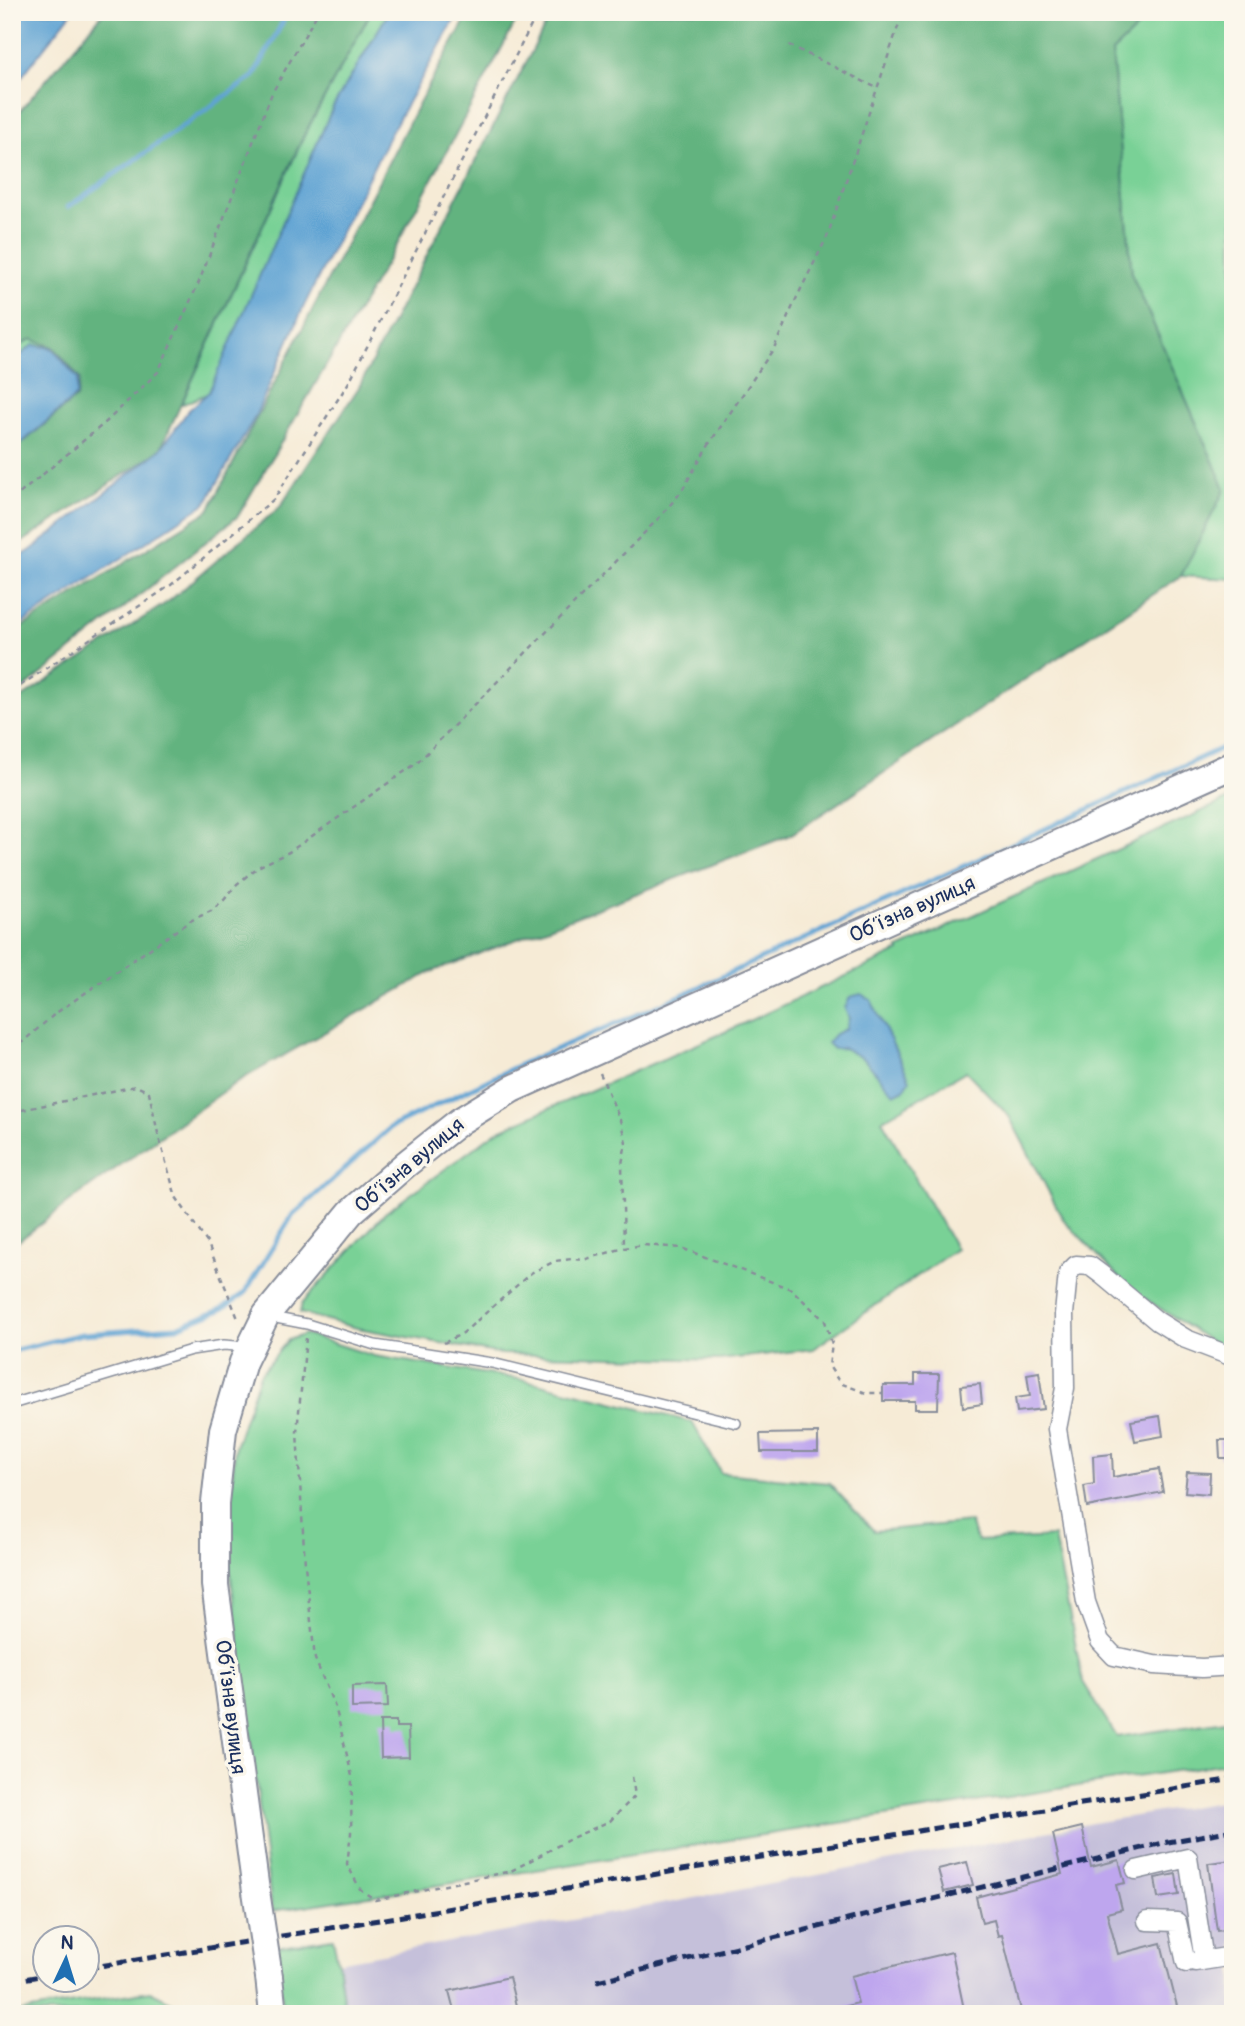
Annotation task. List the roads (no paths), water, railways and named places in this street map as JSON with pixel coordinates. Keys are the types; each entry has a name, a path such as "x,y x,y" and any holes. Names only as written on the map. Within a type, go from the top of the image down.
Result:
{"main road":[{"name":"Обʼїзна вулиця","path":"274,2014 233,1725 215,1571 215,1503 223,1430 243,1362 266,1315 351,1212 460,1121 512,1090 1233,765"}],"street":[{"path":"1233,1357 1186,1339 1157,1321 1090,1266 1076,1265 1068,1273 1064,1314 1065,1388 1057,1429 1086,1602 1100,1641 1114,1656 1154,1665 1202,1668 1233,1666"},
{"path":"1136,1870 1188,1858 1197,1917 1192,1966"},
{"path":"1147,1921 1177,1922 1197,1917"},
{"path":"1177,1922 1192,1966"},
{"path":"1192,1966 1233,1956"}],"lane":[{"path":"266,1315 307,1324 375,1345 492,1363 736,1423"},
{"path":"12,1404 191,1350 224,1345 250,1348"}],"water":[{"path":"12,12 72,12 12,89"},
{"path":"389,12 459,12 389,136 304,306 255,417 206,503 12,630 12,562 160,450 188,411 209,392 333,107"},
{"path":"33,345 52,348 78,379 76,396 16,448 12,447 12,362"},
{"path":"861,994 871,1000 910,1080 904,1089 894,1094 864,1059 844,1048 833,1049 827,1043 835,1034 846,1029 849,1018 845,1008 850,997"}],"waterway":[{"path":"68,207 254,76 288,12"},
{"path":"16,1350 82,1334 177,1327 220,1310 244,1294 292,1216 391,1127 528,1061 658,1006 1233,743"},
{"path":"12,1349 16,1350 12,1355"}],"railway":[{"path":"102,1966 1233,1779"},
{"path":"597,1981 1163,1843 1233,1830"},
{"path":"12,1981 32,1977"}]}
